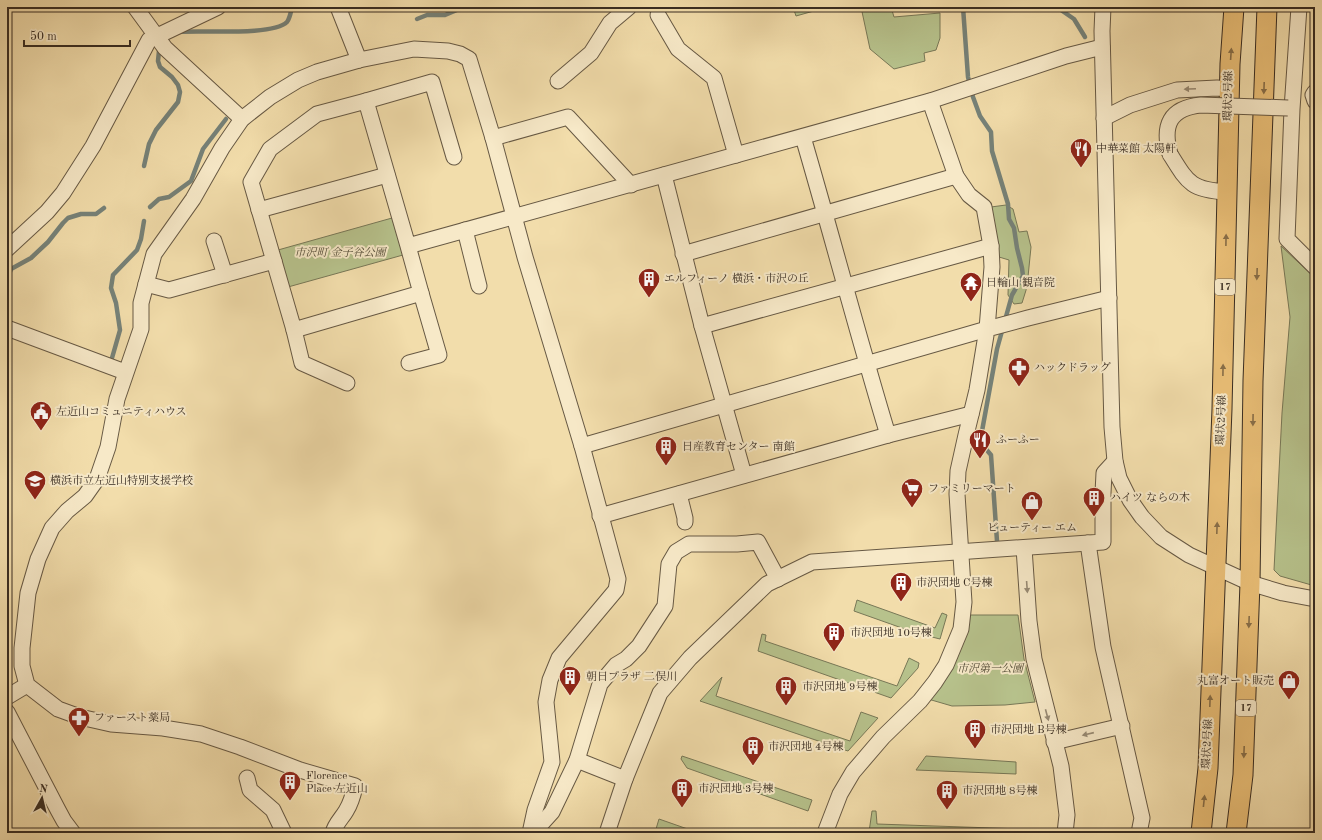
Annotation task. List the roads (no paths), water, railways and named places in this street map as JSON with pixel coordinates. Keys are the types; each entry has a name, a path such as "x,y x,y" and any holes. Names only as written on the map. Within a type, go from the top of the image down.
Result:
{"main road":[{"name":"環状2号線","path":"1201,833 1208,768 1222,409 1229,89 1234,7"},
{"name":"17","path":"1236,833 1244,775 1250,583 1254,374 1267,7"}],"street":[{"path":"135,7 165,48 242,119"},
{"path":"7,249 47,212 63,193 87,157 149,40 218,7"},
{"path":"338,7 359,60"},
{"path":"558,82 591,54 610,23 629,7"},
{"path":"1299,7 1290,108 1287,239 1315,267"},
{"path":"1105,11 1102,47 1112,427 1115,461 1119,478 1130,500 1146,522 1161,537 1189,555 1216,566 1250,583 1283,593 1315,599"},
{"path":"658,15 678,48 714,78 736,155"},
{"path":"408,246 930,101 1066,56 1102,47"},
{"path":"333,833 334,828 346,812 352,800 355,786 240,751 201,734 163,728 112,724 80,717 58,709 27,685 22,666 22,648 28,593 38,559 52,528 67,511 85,496 95,483 108,447 117,399 141,329 141,303 154,254 193,199 222,148 242,119 270,97 298,80 317,72 359,60 414,49 448,51 460,54 469,59 493,138 525,257 582,446 618,579 616,590 559,658 550,680 546,702 552,762 535,810 530,833"},
{"path":"347,383 302,364 294,330 251,182 270,149 317,114 432,82 454,157"},
{"path":"1104,118 1130,105 1177,90 1217,88 1229,89"},
{"path":"1315,92 1313,95 1315,100"},
{"path":"366,101 438,355 409,363"},
{"path":"825,833 840,794 854,772 883,737 920,701 935,682 946,665 961,629 964,602 957,494 958,471 977,390 987,330 992,267 991,246 984,207 969,195 956,176 930,101"},
{"path":"1227,192 1200,188 1184,177 1170,154 1166,141 1167,130 1172,118 1180,110 1201,105 1290,108"},
{"path":"493,138 568,117 631,185"},
{"path":"803,137 844,287 888,435"},
{"path":"259,210 388,175"},
{"path":"664,175 702,326 744,475"},
{"path":"683,254 956,176"},
{"path":"465,230 479,286"},
{"path":"214,241 225,275"},
{"path":"702,326 991,246"},
{"path":"146,284 169,290 274,261"},
{"path":"294,330 421,293"},
{"path":"582,446 1028,318 1109,298"},
{"path":"7,328 125,372"},
{"path":"600,516 888,435 971,414"},
{"path":"1115,461 1104,473 1103,493 1096,542 1103,647 1142,818 1139,833"},
{"path":"679,494 686,518 684,522"},
{"path":"533,833 552,812 576,760 600,684 616,665 626,659 639,646 665,606 669,564 683,543 737,544 758,542 778,579"},
{"path":"607,833 625,779 660,693 690,658 767,584 812,562 1096,542"},
{"path":"1024,548 1029,621 1034,659 1060,766 1067,815 1065,833"},
{"path":"7,697 27,685"},
{"path":"7,712 64,821 73,833"},
{"path":"1054,742 1122,726"},
{"path":"576,760 625,779"},
{"path":"246,778 250,790 273,810 284,833"}],"waterway":[{"path":"179,32 236,32 267,29 287,22 290,17 292,7"},
{"path":"417,19 427,15 445,15 464,7"},
{"path":"963,7 968,77 980,116 991,132 992,151 1008,204 1009,219 1014,228 1023,276 1012,295 997,349 980,442 991,455 997,541"},
{"path":"1060,7 1061,10 1074,19 1085,37"},
{"path":"144,166 149,144 156,130 178,102 180,92 178,85 172,77 160,67 158,61 159,51"},
{"path":"150,207 159,199 169,197 191,181 203,149 226,119"},
{"path":"7,280 11,269 31,258 48,242 68,218 81,214 96,214 104,208"},
{"path":"112,358 120,330 116,303 111,288 113,275 137,250 141,239 144,221"}],"place":[{"name":"中華菜館 太陽軒","path":"1081,168"},
{"name":"エルフィーノ 横浜・市沢の丘","path":"649,298"},
{"name":"日輪山 観音院","path":"971,302"},
{"name":"ハックドラッグ","path":"1019,388"},
{"name":"左近山コミュニティハウス","path":"41,432"},
{"name":"ふーふー","path":"980,460"},
{"name":"日産教育センター 南館","path":"666,466"},
{"name":"横浜市立左近山特別支援学校","path":"35,500"},
{"name":"ファミリーマート","path":"912,508"},
{"name":"ハイツ ならの木","path":"1094,518"},
{"name":"ビューティー エム","path":"1032,522"},
{"name":"市沢団地 C号棟","path":"901,602"},
{"name":"市沢団地 10号棟","path":"834,652"},
{"name":"朝日プラザ 二俣川","path":"570,696"},
{"name":"丸富オート販売","path":"1289,700"},
{"name":"市沢団地 9号棟","path":"786,706"},
{"name":"ファースト薬局","path":"79,738"},
{"name":"市沢団地 B号棟","path":"975,750"},
{"name":"市沢団地 4号棟","path":"753,766"},
{"name":"Florence Place 左近山","path":"290,802"},
{"name":"市沢団地 3号棟","path":"682,808"},
{"name":"市沢団地 8号棟","path":"947,810"}],"park label":[{"name":"市沢町 金子谷公園","path":"340,253"},
{"name":"市沢第一公園","path":"990,669"}]}
